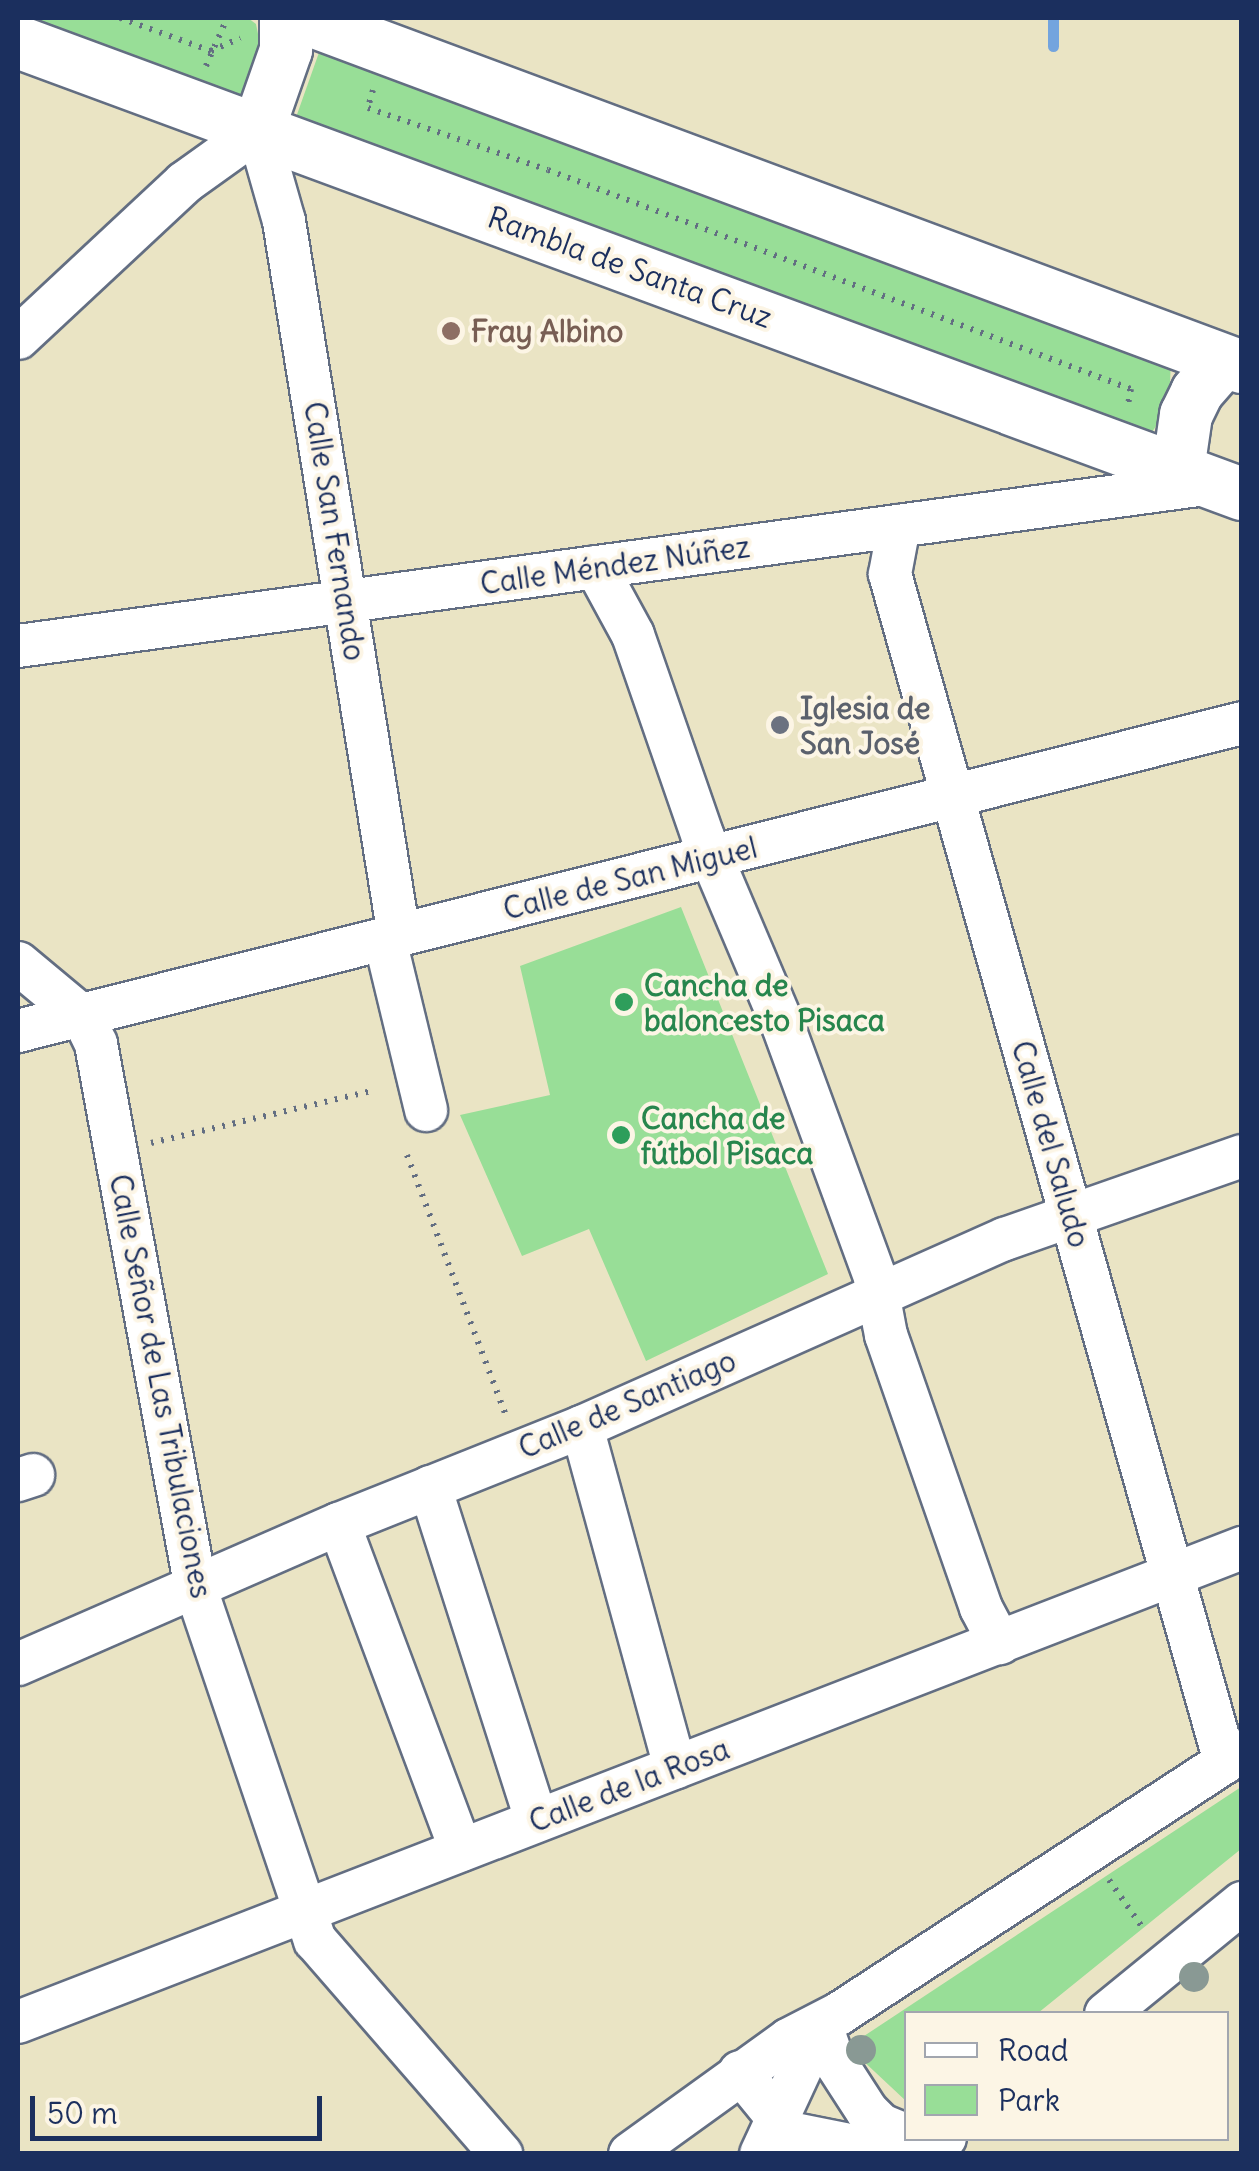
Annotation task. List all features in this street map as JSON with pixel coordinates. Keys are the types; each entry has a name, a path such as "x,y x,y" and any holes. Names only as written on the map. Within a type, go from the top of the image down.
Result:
{"main road":[{"path":"258,130 292,28 1233,364"},
{"name":"Rambla de Santa Cruz","path":"18,42 990,400 1203,471"},
{"path":"1203,471 1197,392 1233,364"}],"street":[{"path":"18,338 184,184 258,130"},
{"name":"Calle San Fernando","path":"258,130 284,221 348,601 392,938 426,1110"},
{"name":"Calle Méndez Núñez","path":"18,646 899,526 1203,471"},
{"name":"Calle del Saludo","path":"899,526 890,574 1170,1574 1233,1756"},
{"path":"596,567 633,635 712,858 782,1024 879,1296 886,1335 981,1608 1000,1643"},
{"name":"Calle de San Miguel","path":"18,1031 1242,722"},
{"path":"18,963 82,1016"},
{"name":"Calle Señor de Las Tribulaciones","path":"82,1016 96,1044 196,1589 304,1912 327,1958 501,2154"},
{"name":"Calle de Santiago","path":"18,1664 1070,1214 1110,1204 1242,1156"},
{"path":"582,1426 675,1768"},
{"path":"430,1487 536,1820"},
{"path":"339,1524 461,1850"},
{"name":"Calle de la Rosa","path":"18,2022 1242,1548"},
{"path":"630,2154 788,2040 821,2025 1233,1756"},
{"path":"1110,2011 1242,1903"},
{"path":"768,2135 821,2025"},
{"path":"821,2025 832,2057 867,2111 881,2125 904,2134"},
{"path":"740,2072 768,2135"},
{"path":"768,2135 790,2133 823,2146 890,2152 926,2142"}],"path":[{"path":"120,18 211,51 247,35 292,28"},
{"path":"376,82 368,108 548,170 1131,389 1126,414 1203,471"},
{"path":"990,400 1036,292"},
{"path":"116,1152 375,1090"},
{"path":"406,1155 508,1419"},
{"path":"1089,1850 1149,1936"}],"green space":[{"path":"18,18 248,18 256,24 263,59 243,96 236,97"},
{"path":"322,44 1171,359 1169,407 1152,432 1140,436 294,123"},
{"path":"681,907 828,1274 646,1361 589,1229 522,1256 460,1115 550,1095 520,966"},
{"path":"1241,1787 1241,1849 1040,2011 904,2011 904,2099 859,2057 861,2038"}],"waterway":[{"path":"1053,18 1053,46"}],"place":[{"name":"Fray Albino","path":"451,331"},
{"name":"Iglesia de San José","path":"780,725"},
{"name":"Cancha de baloncesto Pisaca","path":"624,1002"},
{"name":"Cancha de fútbol Pisaca","path":"621,1135"}]}
